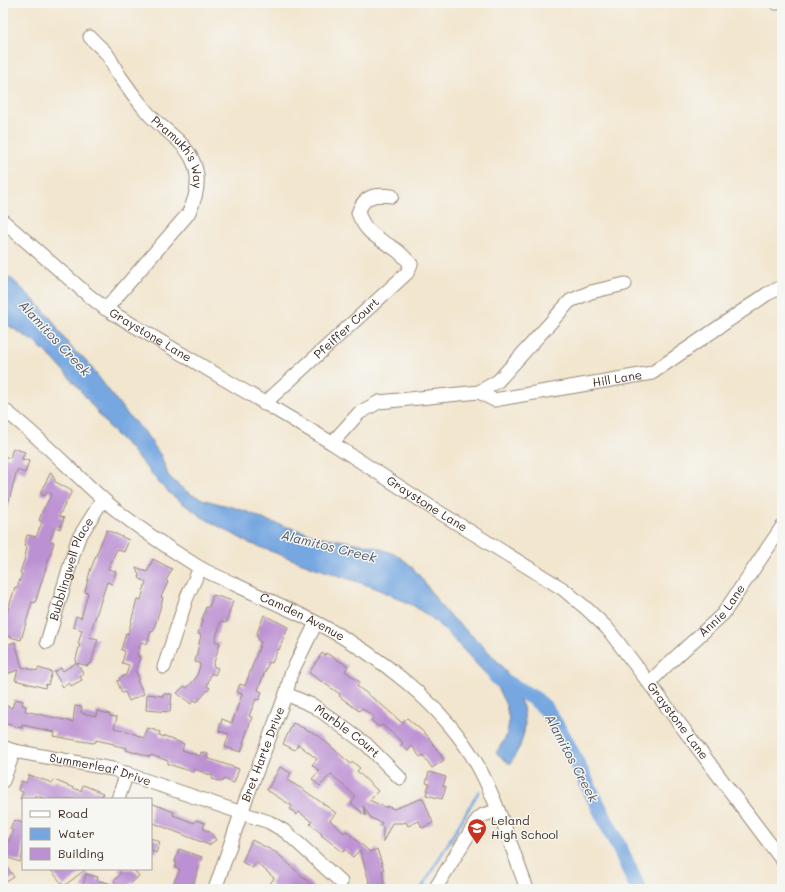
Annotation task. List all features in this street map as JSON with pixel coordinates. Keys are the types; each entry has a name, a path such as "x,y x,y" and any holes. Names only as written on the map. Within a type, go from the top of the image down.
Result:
{"street":[{"name":"Pramukh's Way","path":"90,37 107,55 132,95 187,151 194,166 197,182 195,197 188,214 106,309"},
{"name":"Pfeiffer Court","path":"264,404 406,273 411,264 396,250 374,236 362,224 358,213 360,205 366,198 380,195 392,196"},
{"name":"Graystone Lane","path":"3,221 106,309 332,443 434,509 563,589 588,609 607,628 782,860"},
{"path":"332,443 359,413 379,402 479,392 498,382 570,301 591,292 625,284"},
{"name":"Hill Lane","path":"479,392 494,400 652,373 767,294 782,287"},
{"name":"Camden Avenue","path":"4,412 40,440 103,499 151,536 200,568 339,635 391,670 425,699 459,736 479,769 527,889"},
{"name":"Bubblingwell Place","path":"47,642 78,539 103,499"},
{"name":"Annie Lane","path":"649,683 723,614 782,528"},
{"path":"164,667 187,597 200,568"},
{"name":"Bret Harte Drive","path":"215,889 286,694 291,674 316,623"},
{"name":"Marble Court","path":"286,694 314,706 366,744 400,778"},
{"path":"3,781 9,749"},
{"name":"Summerleaf Drive","path":"9,749 127,773 269,822 286,832 341,882"},
{"path":"118,798 127,773"},
{"path":"435,889 478,819 483,815 497,811"}],"water":[{"path":"3,273 14,281 53,321 74,351 84,358 127,414 146,434 161,456 168,475 190,494 317,536 371,546 384,550 398,556 408,563 419,575 444,610 482,645 501,665 511,680 523,707 525,723 520,746 510,764 496,753 506,737 509,720 506,705 496,685 433,619 414,606 373,587 313,567 249,543 202,517 169,493 129,447 113,432 77,386 54,360 36,343 3,322"}],"building":[{"path":"13,448 25,452 22,459 29,461 25,473 17,470 5,515 3,515 3,456 10,458"},
{"path":"51,472 55,480 54,481 72,491 59,516 64,518 60,529 55,527 50,541 54,542 35,603 32,602 21,640 3,635 3,612 7,613 15,587 17,588 22,574 20,573 27,547 24,546 27,535 36,537 42,522 39,520 52,494 48,491 45,496 40,493"},
{"path":"107,530 129,540 124,552 117,549 108,569 116,571 112,584 107,582 89,637 98,639 91,664 89,663 88,666 77,663 84,674 80,677 82,680 71,686 69,683 63,687 54,672 61,668 63,671 76,663 80,644 78,644 82,630 73,627 76,616 81,618 88,593 85,592 90,571"},
{"path":"153,559 172,569 161,597 163,598 153,632 151,631 147,644 141,642 137,656 140,656 136,672 139,679 137,680 144,694 129,701 125,692 122,693 117,681 120,680 119,678 126,675 129,665 122,663 125,651 121,650 126,633 128,634 137,599 141,600 146,582 140,579 136,567 147,572"},
{"path":"213,595 233,601 226,623 221,621 215,641 220,643 213,666 218,668 215,675 211,673 207,686 210,688 197,702 195,700 191,704 177,693 184,686 187,688 196,678 200,666 199,663 195,662 201,635 198,634 206,607 209,607"},
{"path":"264,615 288,627 279,650 278,649 272,663 269,662 262,679 258,690 262,692 259,700 256,699 249,716 252,717 241,752 225,747 229,734 219,731 222,719 232,723 242,694 237,692 240,684 245,686 261,642 256,636"},
{"path":"15,642 22,667 37,671 38,668 52,672 48,685 46,684 45,688 15,680 18,670 4,675 3,646"},
{"path":"322,653 325,655 326,653 348,666 345,671 360,682 357,686 382,705 402,723 407,718 427,735 444,760 432,768 423,755 420,757 412,746 408,751 401,745 403,743 391,732 382,725 379,727 371,720 374,717 362,708 359,711 339,696 340,694 309,673"},
{"path":"147,694 163,696 163,694 172,694 170,712 146,710"},
{"path":"15,699 23,701 22,705 26,706 25,711 73,722 75,706 82,707 81,713 96,716 97,711 110,714 110,716 117,717 114,728 127,731 144,738 148,728 160,732 159,735 184,744 182,750 200,756 201,752 208,754 207,758 239,769 234,783 224,779 222,782 212,779 213,776 194,769 193,772 168,764 168,761 151,755 150,757 126,750 127,748 114,744 96,740 96,742 93,743 69,739 54,736 55,732 22,725 22,728 3,723 3,704 12,708"},
{"path":"293,723 318,735 351,764 353,762 360,768 357,771 378,791 369,800 387,808 387,806 394,809 423,798 433,823 422,828 419,821 408,826 406,822 392,823 383,842 383,827 380,826 382,823 371,818 363,806 366,816 351,803 356,797 331,774 320,786 312,779 319,771 312,765 317,759 298,744 295,750 283,744"},
{"path":"280,767 291,773 287,780 304,790 336,813 330,820 344,833 346,831 370,852 377,849 384,870 382,871 385,889 367,889 369,881 360,850 353,857 345,849 343,852 321,835 322,834 310,824 312,822 299,812 297,815 290,809 292,806 267,790"},
{"path":"429,772 446,777 443,786 446,787 442,799 426,795 429,784 426,783"},
{"path":"29,775 53,783 54,780 81,791 83,785 103,793 101,798 42,798 35,795 34,798 20,799 23,792 18,790 21,781 26,783"},
{"path":"152,803 174,812 173,815 194,823 196,820 205,823 203,829 210,832 216,840 209,845 152,822"},
{"path":"14,820 22,823 22,855 20,862 3,856 13,830 10,829"},
{"path":"152,838 160,842 156,853 152,851"},
{"path":"252,840 277,853 316,889 276,889 270,884 274,878 256,862 253,868 242,862"},
{"path":"179,849 202,857 194,882 190,889 170,889 180,870 175,868 177,862 175,862"},
{"path":"3,861 14,877 3,884"},
{"path":"51,870 85,870 64,886"},
{"path":"119,870 134,870 139,876 125,889 82,889 86,874 98,877 97,880 118,886 114,881 121,873"}],"waterway":[{"name":"Alamitos Creek","path":"496,676 535,699 546,709 565,740 622,853 638,889"},
{"path":"421,889 479,791"}],"place":[{"name":"Leland High School","path":"477,845"}]}
